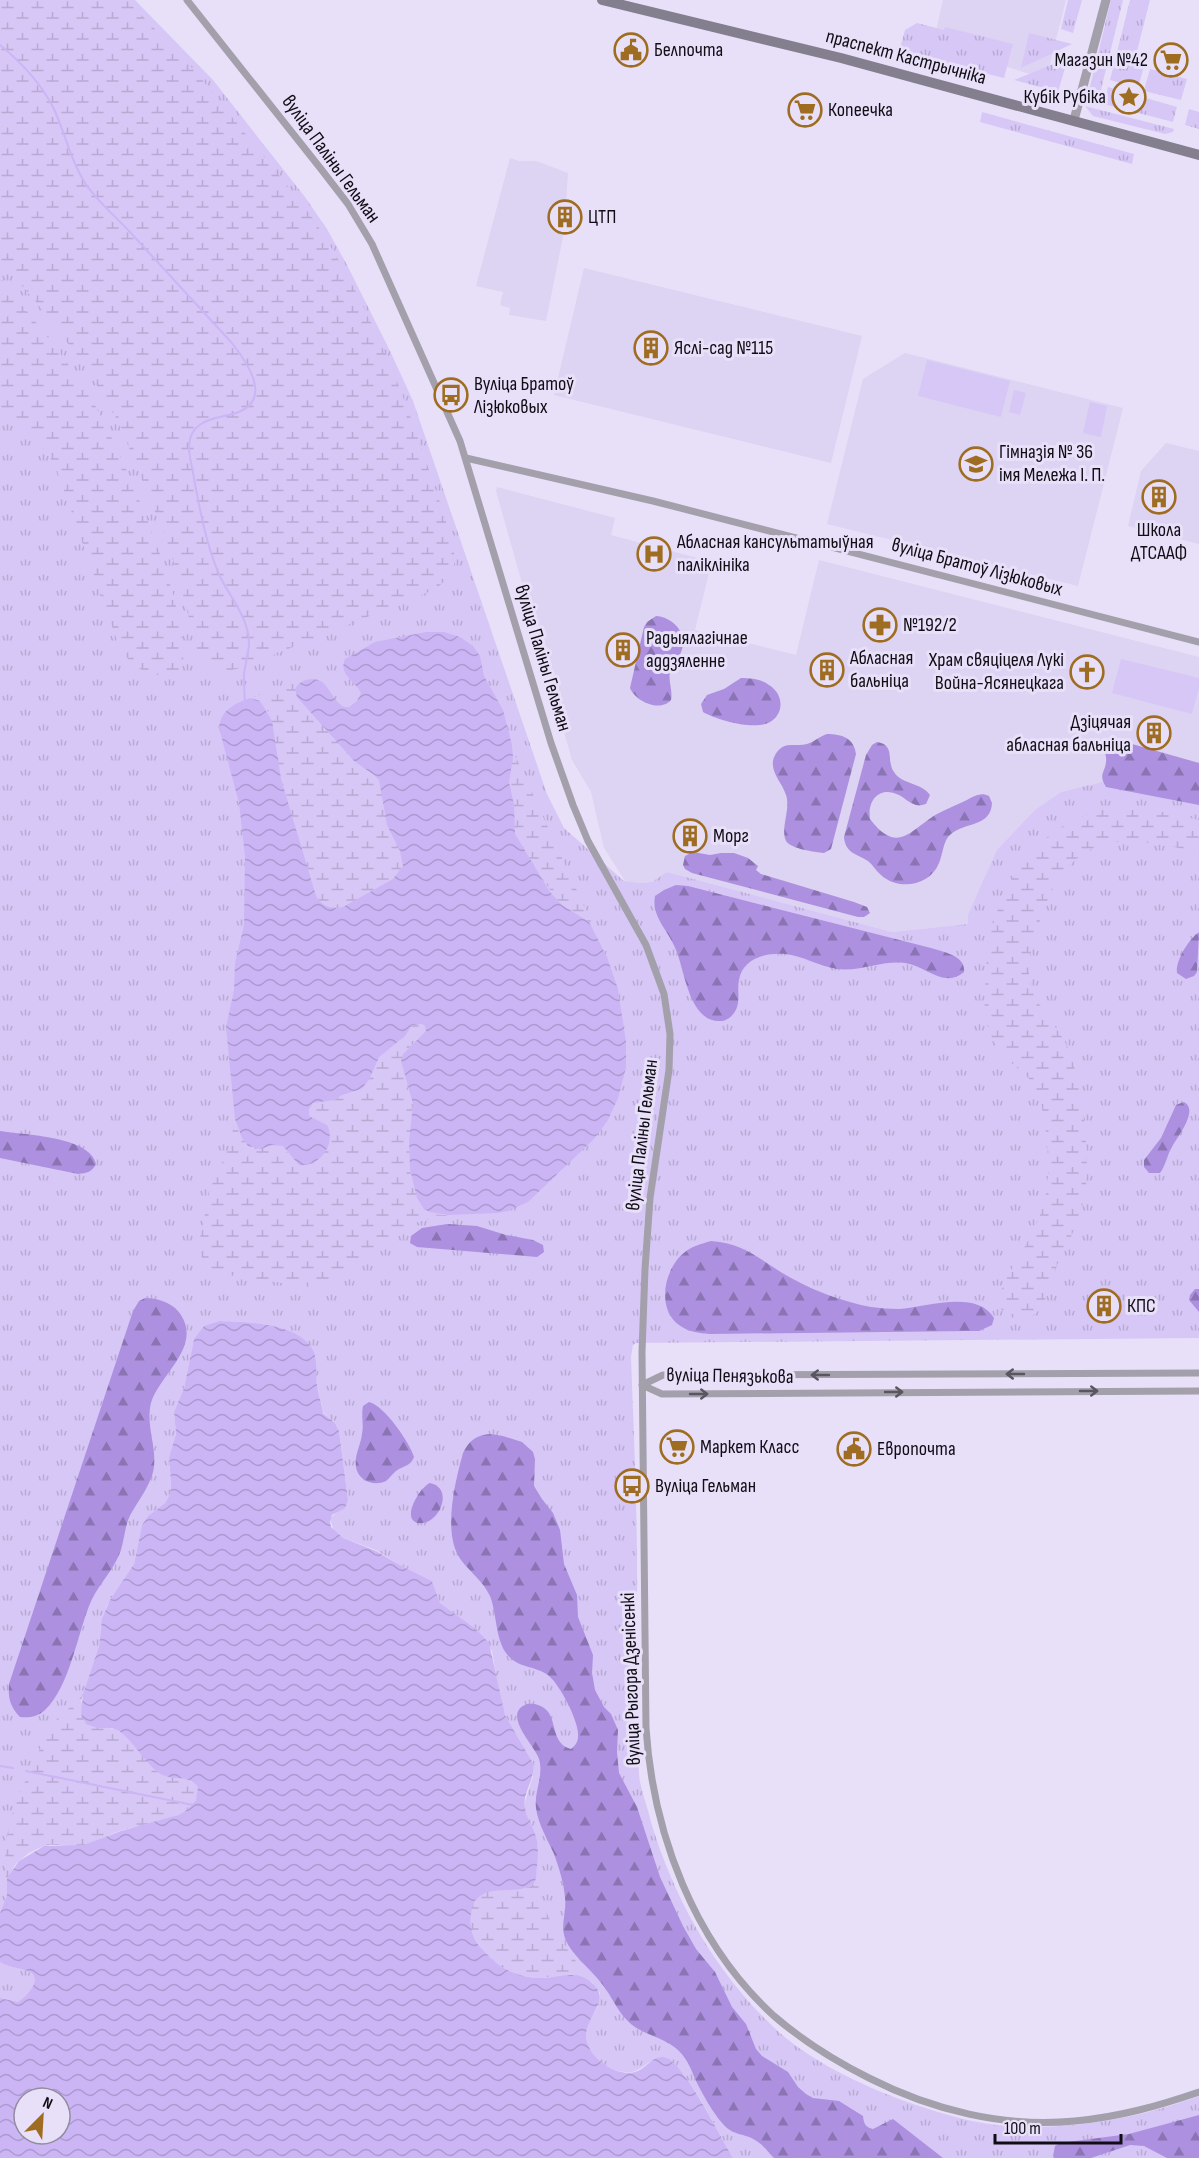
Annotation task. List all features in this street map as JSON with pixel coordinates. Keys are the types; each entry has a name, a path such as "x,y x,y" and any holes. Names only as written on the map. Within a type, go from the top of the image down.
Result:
{"main road":[{"name":"праспект Кастрычніка","path":"602,0 841,58 1199,155"}],"street":[{"name":"вуліца Паліны Гельман","path":"187,0 348,204 372,243 460,441 551,743 573,805 588,841 646,945 664,994 670,1034 669,1070 650,1198 645,1269 642,1385 644,1500"},
{"path":"1074,120 1106,0"},
{"name":"вуліца Братоў Лізюковых","path":"466,458 664,504 1199,642"},
{"name":"вуліца Пенязькова","path":"642,1385 663,1375 1199,1373"},
{"name":"вуліца Пенязькова","path":"642,1385 662,1394 1199,1390"},
{"name":"вуліца Рыгора Дзенісенкі","path":"644,1500 645,1728 648,1764 655,1800 668,1847 689,1899 710,1936 761,2002 798,2035 839,2063 915,2099 943,2109 976,2116 1009,2120 1073,2121 1127,2114 1199,2092"}],"shaded area":[{"path":"943,0 1066,0 1046,79 933,44"},
{"path":"510,158 519,161 536,161 568,173 566,203 557,228 564,232 546,321 509,315 510,308 500,305 503,292 476,286"},
{"path":"584,268 862,336 831,463 554,395"},
{"path":"905,353 1123,408 1078,586 827,524 863,379"},
{"path":"1166,443 1199,451 1199,544 1128,526 1141,471"},
{"path":"497,487 615,518 611,535 705,560 709,573 695,630 796,655 819,560 1199,657 1199,786 1118,778 1061,792 1036,809 968,924 892,932 667,872 652,882 625,881 604,848 591,792 572,760 496,491"}],"green space":[{"path":"0,0 135,0 213,80 305,197 327,229 347,265 413,401 547,794 564,828 624,881 652,882 667,872 892,932 968,924 968,915 997,850 1036,809 1061,792 1118,778 1199,786 1199,1338 636,1343 633,1345 631,1357 636,1514 636,1695 639,1778 651,1822 673,1881 701,1937 718,1963 737,1988 780,2033 826,2065 879,2091 936,2112 986,2124 1034,2127 1106,2121 1153,2111 1199,2096 1199,2158 733,2158 694,2089 676,2065 668,2059 658,2058 631,2072 615,2070 599,2060 588,2046 585,2030 598,2006 600,1993 592,1982 552,1977 536,1879 538,1846 525,1811 525,1802 533,1776 533,1763 505,1715 500,1700 492,1651 476,1629 440,1603 432,1581 376,1550 343,1538 334,1531 330,1519 348,1500 339,1431 335,1423 323,1412 314,1352 307,1342 297,1335 273,1326 220,1321 194,1339 184,1388 174,1412 176,1434 169,1457 170,1494 165,1503 148,1516 142,1525 134,1564 107,1606 99,1646 81,1701 7,1883 7,1895 0,1913"},
{"path":"0,0 127,0 195,71 307,210 361,302 391,367 428,467 454,550 454,572 436,589 241,668 222,672 212,669 204,662 198,653 168,544 119,423 88,370 36,302 0,260"},
{"path":"1068,0 1082,0 1073,33 1061,29"},
{"path":"1111,0 1123,0 1098,102 1087,99"},
{"path":"1130,0 1150,0 1134,63 1144,66 1138,88 1110,80"},
{"path":"917,23 944,30 945,27 1013,44 1004,78 899,52 905,30"},
{"path":"1029,33 1072,44 1021,68"},
{"path":"1068,58 1058,92 1014,80"},
{"path":"1150,69 1187,79 1181,100 1144,91"},
{"path":"1108,87 1177,107 1173,122 1104,104"},
{"path":"1085,106 1174,129 1173,132 1165,134 1093,116"},
{"path":"1189,109 1199,112 1199,129 1185,125"},
{"path":"982,112 1134,154 1132,164 980,122"},
{"path":"0,278 49,338 83,386 120,456 154,536 168,577 183,648 181,670 162,675 145,672 124,654 119,646 55,465 31,434 0,410"},
{"path":"927,360 1010,381 1001,417 918,396"},
{"path":"1014,390 1026,393 1020,415 1009,412"},
{"path":"1090,402 1107,406 1101,437 1083,433"},
{"path":"656,616 673,623 683,639 681,652 670,672 671,700 661,705 642,701 630,688 644,627"},
{"path":"1121,659 1199,678 1199,688 1192,714 1112,693"},
{"path":"741,678 759,680 774,689 780,699 780,710 774,719 761,725 745,725 703,712 701,704 707,695 724,689"},
{"path":"305,680 298,684 379,782 384,796 389,828 403,859 397,873 381,886 360,899 334,908 323,905 316,896 281,779 269,713 260,701 250,698"},
{"path":"827,734 846,738 853,744 856,754 831,849 824,853 798,848 786,841 784,831 787,801 773,764 777,752 783,747 807,744"},
{"path":"1112,740 1199,763 1199,805 1106,787 1102,776 1106,760 1104,746"},
{"path":"877,742 887,746 892,768 897,776 922,788 930,795 926,804 920,805 892,792 880,793 876,796 870,806 870,819 889,836 897,838 904,836 937,814 978,795 989,796 992,803 991,811 982,820 957,830 948,837 935,871 929,877 913,884 888,880 868,861 849,850 845,842 844,837 866,755 872,745"},
{"path":"513,751 594,928 556,899 518,840 514,827 514,805 509,782"},
{"path":"1120,807 1153,810 1199,820 1199,855 1155,844 1111,843 1093,849 1078,858 1065,870 1045,905 1030,954 1030,982 1037,1000 1060,1033 1071,1056 1084,1116 1087,1179 1078,1220 1056,1267 1043,1304 1031,1317 1013,1318 1002,1311 1001,1292 1033,1232 1044,1204 1048,1173 1047,1151 1043,1113 1036,1090 1031,1081 1001,1052 989,1030 985,1006 988,943 1006,890 1034,850 1051,834 1071,822 1094,812"},
{"path":"693,852 710,855 734,853 748,858 758,866 756,870 761,874 854,902 867,907 870,913 864,917 858,917 692,873 683,865 685,856"},
{"path":"676,885 688,886 942,951 958,958 962,962 964,972 957,977 943,977 905,963 837,969 792,955 770,954 756,958 741,973 738,983 738,1004 733,1015 724,1021 710,1019 702,1014 695,1005 676,950 661,924 654,904 655,896"},
{"path":"1199,932 1197,972 1186,979 1177,973 1178,963 1187,945"},
{"path":"415,1023 422,1024 426,1031 403,1054 402,1071 413,1104 409,1141 410,1169 417,1198 424,1209 439,1215 448,1215 418,1222 397,1231 357,1268 329,1286 317,1288 234,1276 209,1266 202,1257 199,1243 210,1189 230,1145 235,1119 237,1129 255,1149 275,1145 283,1146 294,1162 323,1154 329,1142 330,1133 327,1127 308,1113 311,1105 331,1101 364,1087 378,1058 402,1038"},
{"path":"1184,1102 1189,1111 1186,1123 1160,1173 1149,1173 1144,1167 1144,1160 1161,1138 1176,1105"},
{"path":"0,1131 69,1142 91,1155 96,1164 89,1172 78,1174 0,1158"},
{"path":"447,1224 477,1226 533,1240 543,1245 544,1252 537,1257 417,1247 410,1243 411,1236 422,1228"},
{"path":"711,1241 745,1250 802,1284 851,1302 871,1307 899,1309 936,1303 964,1302 986,1309 994,1318 992,1325 979,1331 710,1334 694,1332 682,1327 672,1318 665,1299 666,1288 672,1268 678,1259 691,1248"},
{"path":"1195,1289 1199,1289 1199,1312 1189,1300"},
{"path":"145,1298 163,1301 175,1308 185,1324 186,1337 183,1349 160,1385 150,1408 153,1472 147,1488 129,1517 119,1555 89,1606 72,1661 60,1688 45,1710 33,1716 20,1717 10,1702 9,1684 133,1311 139,1301"},
{"path":"369,1402 382,1410 396,1425 414,1457 409,1464 381,1483 371,1483 363,1479 356,1467 363,1431 363,1406"},
{"path":"491,1434 522,1442 533,1452 534,1486 553,1513 560,1530 564,1564 577,1595 578,1617 593,1655 592,1673 595,1690 604,1707 611,1714 618,1730 619,1773 637,1807 660,1877 683,1926 696,1949 715,1972 732,2007 746,2024 756,2049 762,2056 788,2072 806,2094 813,2098 839,2101 863,2116 865,2125 873,2129 893,2119 943,2158 774,2158 754,2139 735,2133 719,2120 682,2054 673,2046 629,2022 602,1984 568,1945 563,1928 565,1903 562,1881 536,1808 539,1759 522,1731 517,1716 519,1710 527,1704 535,1704 544,1708 548,1711 560,1742 571,1749 578,1739 576,1723 564,1696 549,1676 515,1662 502,1647 490,1596 461,1560 452,1536 452,1508 463,1453 474,1439"},
{"path":"430,1483 438,1486 442,1492 441,1506 432,1519 418,1523 413,1520 412,1509 422,1490"},
{"path":"83,1694 81,1701 91,1726 113,1729 125,1735 153,1768 169,1776 194,1783 198,1787 197,1798 191,1806 169,1818 120,1831 81,1846 49,1845 35,1850 16,1864 8,1876 7,1883 5,1850 7,1836 20,1794 51,1727"},
{"path":"537,1875 544,1906 550,1920 564,1945 592,1982 568,1975 541,1978 520,1975 492,1960 474,1939 470,1918 471,1908 477,1897 498,1889 528,1887 532,1885"},
{"path":"0,1962 31,1973 34,1977 35,1981 31,1990 18,2002 0,1998"},
{"path":"1199,2115 1199,2158 1167,2158 1144,2146 1130,2145 1091,2158 1054,2158 1053,2156 1055,2146 1060,2143 1129,2134"}],"water":[{"path":"426,632 444,632 460,637 473,646 480,656 484,676 503,710 512,745 513,758 509,782 514,805 515,834 550,892 562,905 589,922 607,957 618,989 626,1042 626,1068 618,1098 608,1120 594,1139 528,1202 497,1213 448,1215 430,1212 424,1209 417,1198 410,1169 409,1141 413,1104 401,1061 403,1054 426,1031 422,1024 412,1025 405,1036 379,1057 369,1080 361,1089 334,1100 313,1103 309,1109 309,1116 327,1125 330,1140 324,1153 313,1163 299,1165 283,1146 272,1145 261,1149 248,1146 242,1138 235,1119 226,1027 234,990 235,963 244,925 245,856 239,803 219,728 220,722 225,712 239,702 250,698 260,701 272,721 281,779 316,896 321,903 327,906 343,907 393,879 403,866 400,851 387,825 379,780 354,761 297,697 295,689 299,683 304,681 318,680 326,686 341,705 349,707 357,701 361,693 346,674 343,665 345,659 375,642"},
{"path":"220,1321 273,1326 298,1335 307,1342 315,1356 316,1381 323,1413 335,1423 339,1431 348,1500 345,1508 332,1515 331,1527 343,1538 376,1551 432,1581 440,1603 476,1629 489,1643 505,1715 533,1763 533,1775 527,1791 525,1808 536,1838 538,1854 536,1878 533,1884 515,1890 486,1893 474,1902 471,1926 477,1943 496,1963 513,1973 542,1978 578,1975 591,1982 598,1990 600,1998 586,2031 586,2040 595,2056 605,2065 625,2073 638,2071 656,2058 669,2059 685,2076 733,2158 0,2158 0,1998 18,2002 31,1990 35,1980 31,1973 0,1962 0,1913 7,1895 7,1878 19,1861 44,1846 84,1845 121,1831 178,1815 196,1800 198,1787 194,1783 159,1773 119,1731 86,1724 81,1714 83,1694 99,1646 102,1619 110,1600 134,1564 142,1525 148,1516 165,1503 170,1494 169,1457 176,1434 174,1412 184,1388 194,1339 204,1326"}],"waterway":[{"path":"0,45 30,73 48,98 75,165 90,190 231,342 244,360 254,380 254,399 247,407 236,413 213,418 201,424 192,434 189,448 210,550 221,579 245,621 249,646 244,674 245,701"},
{"path":"0,1766 13,1768"},
{"path":"26,1771 193,1805"}],"place":[{"name":"Белпочта","path":"631,50"},
{"name":"Магазин №42","path":"1171,60"},
{"name":"Кубік Рубіка","path":"1129,97"},
{"name":"Копеечка","path":"805,110"},
{"name":"ЦТП","path":"565,217"},
{"name":"Яслі-сад №115","path":"651,348"},
{"name":"Вуліца Братоў Лізюковых","path":"451,395"},
{"name":"Гімназія № 36 імя Мележа І. П.","path":"976,464"},
{"name":"Школа ДТСААФ","path":"1159,497"},
{"name":"Абласная кансультатыўная паліклініка","path":"654,554"},
{"name":"№192/2","path":"880,625"},
{"name":"Радыялагічнае аддзяленне","path":"623,650"},
{"name":"Абласная бальніца","path":"827,670"},
{"name":"Храм свяціцеля Лукі Война-Ясянецкага","path":"1087,672"},
{"name":"Дзіцячая абласная бальніца","path":"1154,733"},
{"name":"Морг","path":"690,836"},
{"name":"КПС","path":"1104,1306"},
{"name":"Маркет Класс","path":"677,1447"},
{"name":"Европочта","path":"854,1449"},
{"name":"Вуліца Гельман","path":"632,1486"}]}
